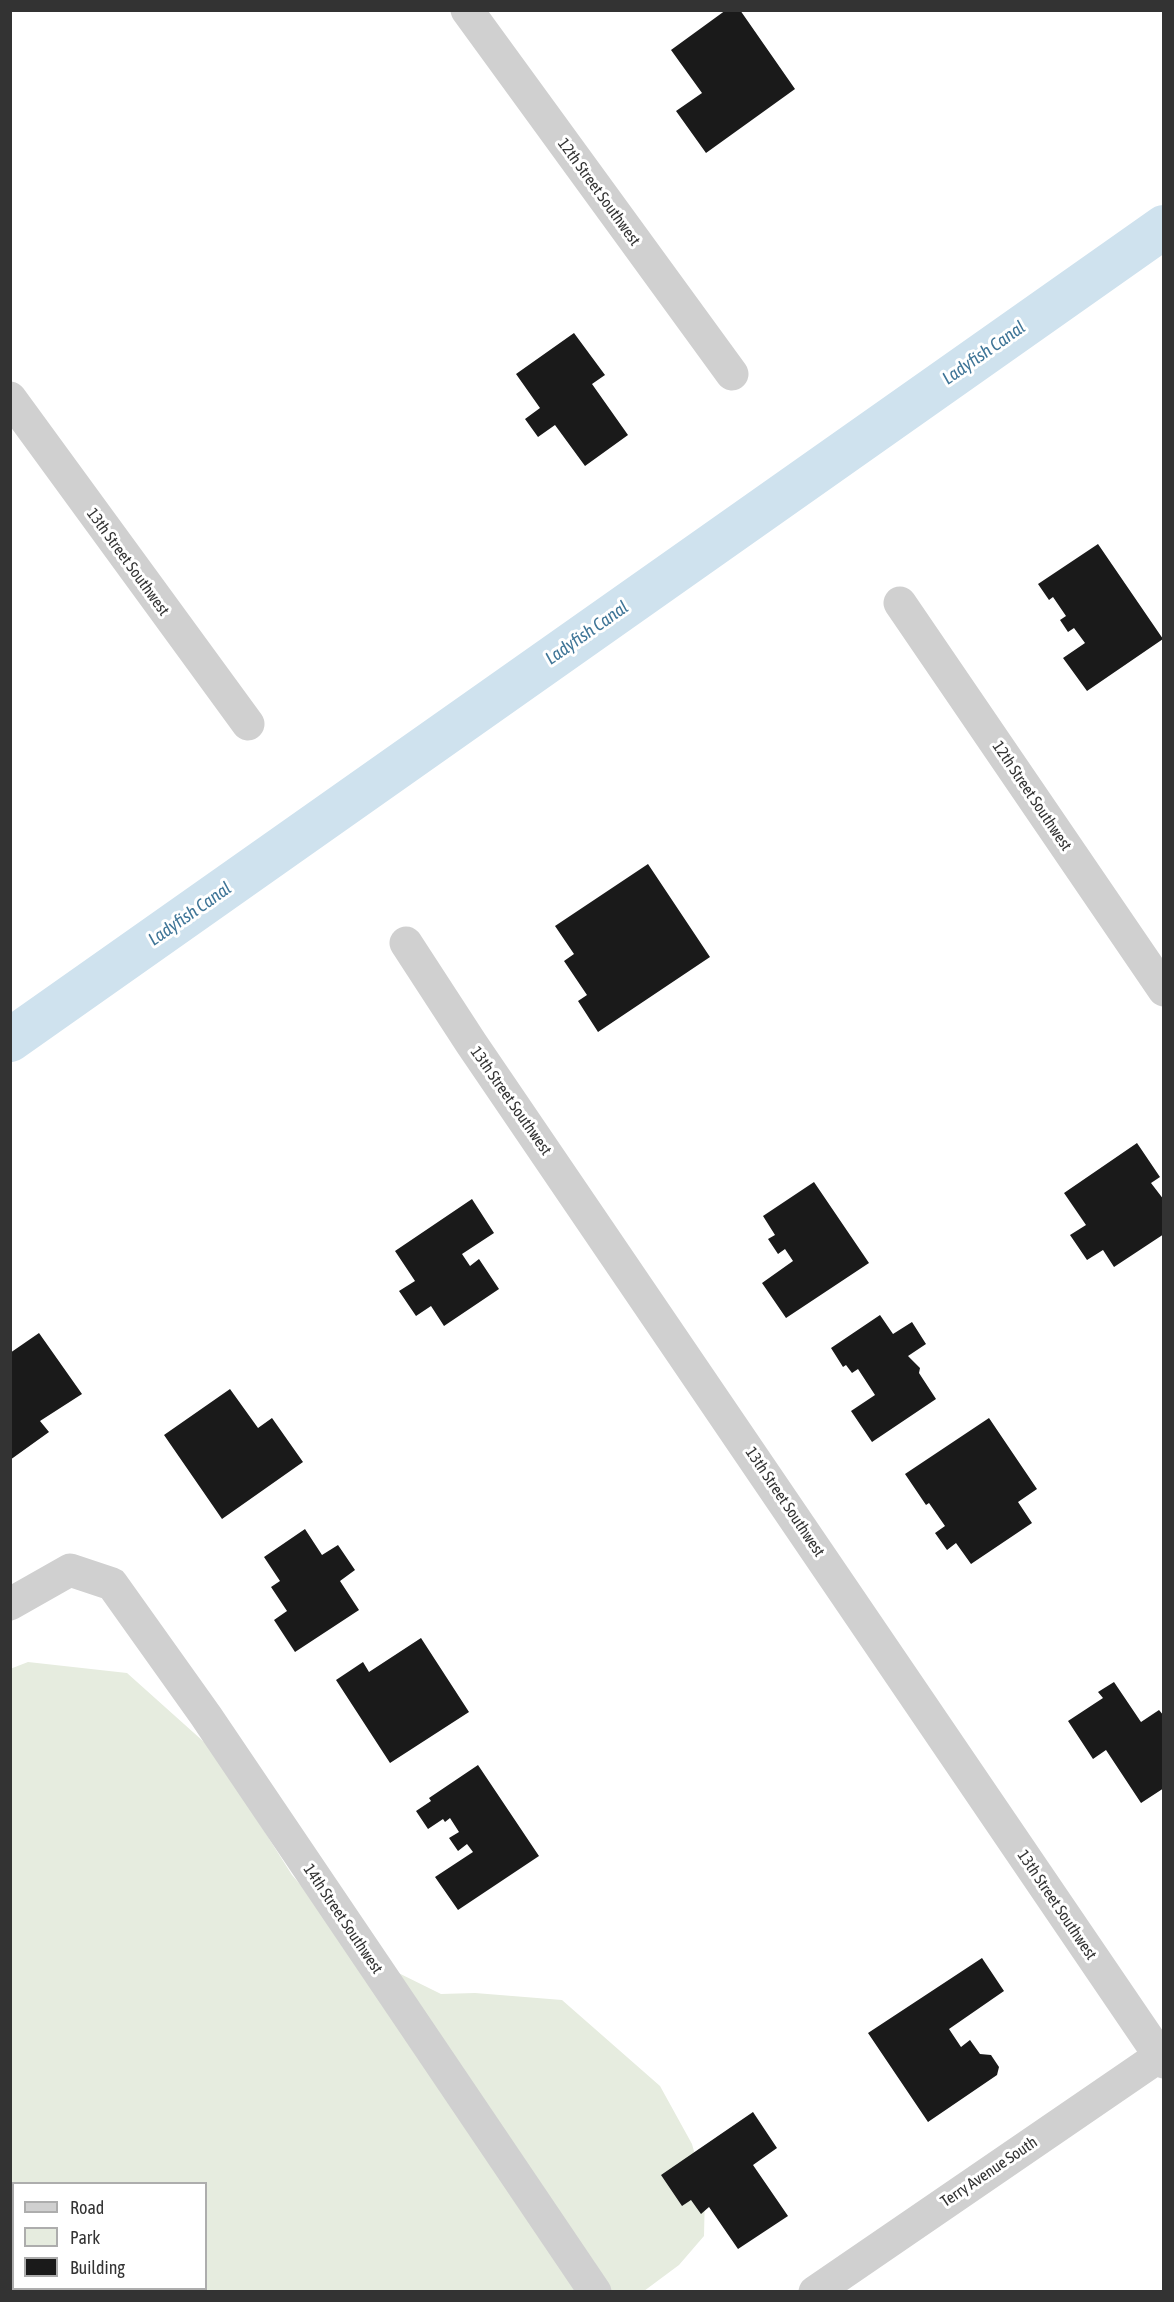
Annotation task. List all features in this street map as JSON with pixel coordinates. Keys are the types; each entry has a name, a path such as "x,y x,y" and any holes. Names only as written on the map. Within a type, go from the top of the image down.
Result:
{"street":[{"name":"12th Street Southwest","path":"467,10 732,374"},
{"name":"13th Street Southwest","path":"10,398 248,724"},
{"name":"12th Street Southwest","path":"900,603 1164,990"},
{"name":"13th Street Southwest","path":"406,943 471,1043 1162,2057"},
{"name":"14th Street Southwest","path":"10,1604 70,1570 111,1584 206,1716 596,2292"},
{"name":"Terry Avenue South","path":"815,2292 1162,2057"}],"green space":[{"path":"28,1662 127,1673 213,1750 292,1875 360,1954 441,1994 475,1993 562,2000 660,2086 692,2144 705,2191 704,2236 679,2265 644,2291 11,2292 10,1669"}],"building":[{"path":"726,10 740,10 795,89 706,153 676,111 702,93 671,50"},
{"path":"574,333 605,375 592,384 628,435 585,466 555,425 538,437 525,419 540,408 516,374"},
{"path":"1098,544 1163,639 1087,691 1063,658 1085,643 1074,628 1068,632 1060,620 1066,616 1053,597 1049,600 1038,584"},
{"path":"648,864 710,957 598,1032 578,1001 587,995 564,961 574,954 555,926"},
{"path":"1137,1143 1160,1177 1151,1183 1164,1200 1164,1234 1114,1267 1103,1250 1087,1260 1070,1235 1086,1225 1064,1193"},
{"path":"814,1182 869,1263 786,1318 762,1283 793,1261 785,1249 778,1254 768,1239 775,1235 763,1216"},
{"path":"472,1199 494,1233 462,1254 470,1266 479,1259 499,1289 444,1326 431,1306 416,1316 399,1291 415,1281 395,1251"},
{"path":"880,1315 893,1334 912,1322 926,1344 908,1356 920,1368 919,1373 936,1399 872,1442 851,1411 875,1395 858,1369 852,1373 846,1365 843,1367 831,1348"},
{"path":"39,1333 82,1394 40,1421 49,1432 10,1460 10,1353"},
{"path":"230,1389 258,1428 272,1418 303,1462 222,1519 164,1435"},
{"path":"989,1418 1037,1489 1018,1502 1032,1523 971,1564 956,1543 947,1550 935,1533 945,1526 929,1503 926,1505 905,1474"},
{"path":"305,1529 322,1555 338,1545 355,1570 340,1581 359,1610 295,1652 274,1620 287,1611 271,1587 280,1581 264,1557"},
{"path":"421,1638 469,1712 390,1763 336,1680 363,1662 369,1672"},
{"path":"1114,1682 1141,1722 1159,1710 1164,1716 1164,1788 1141,1803 1106,1750 1093,1759 1068,1721 1103,1698 1098,1692"},
{"path":"478,1765 539,1856 458,1910 435,1877 473,1852 467,1844 458,1851 449,1838 459,1832 450,1818 445,1822 443,1819 428,1829 416,1811 431,1801 429,1798"},
{"path":"982,1958 1004,1991 949,2029 961,2047 970,2040 980,2054 991,2055 999,2067 997,2075 928,2122 868,2033"},
{"path":"753,2112 777,2148 753,2165 788,2216 738,2249 709,2207 701,2214 691,2200 682,2206 661,2175"}],"waterway":[{"name":"Ladyfish Canal","path":"10,1040 1164,227"}]}
